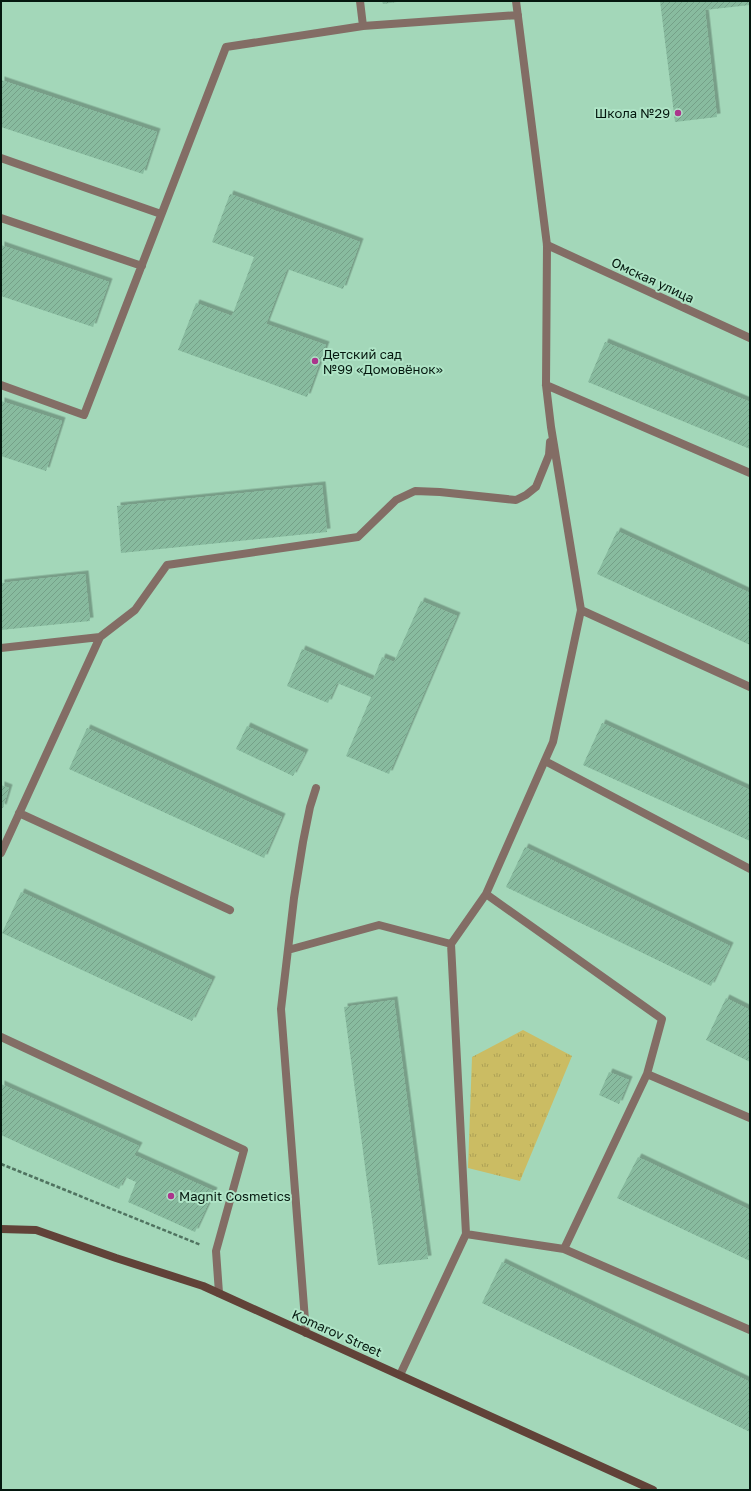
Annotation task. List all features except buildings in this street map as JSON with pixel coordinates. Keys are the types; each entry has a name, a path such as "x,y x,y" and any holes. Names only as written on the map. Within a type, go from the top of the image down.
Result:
{"main road":[{"name":"Komarov Street","path":"1,1229 36,1230 203,1286 653,1490"}],"street":[{"path":"360,1 362,26"},
{"path":"400,1375 466,1234 451,944 486,894 553,742 581,610 551,427 546,385 547,245 516,1"},
{"path":"1,385 84,415 226,47 362,26 518,15"},
{"path":"1,158 161,214"},
{"path":"1,218 142,266"},
{"name":"Омская улица","path":"547,245 750,338"},
{"path":"546,385 750,473"},
{"path":"1,853 100,637 135,610 167,565 358,537 396,500 415,491 440,492 516,500 526,496 536,487 549,455 551,427"},
{"path":"581,610 750,687"},
{"path":"1,648 100,637"},
{"path":"545,761 750,869"},
{"path":"306,1333 281,1009 294,898 310,807 316,788"},
{"path":"19,813 230,910"},
{"path":"486,894 662,1019 647,1074 564,1249"},
{"path":"288,950 379,925 451,944"},
{"path":"1,1037 244,1150 216,1251 219,1293"},
{"path":"647,1074 750,1118"},
{"path":"466,1234 564,1249 750,1330"}],"path":[{"path":"1,1164 216,1251"}],"green space":[{"path":"523,1030 572,1056 520,1181 468,1168 472,1057"}],"place":[{"name":"Школа №29","path":"678,113"},
{"name":"Детский сад №99 «Домовёнок»","path":"315,361"},
{"name":"Magnit Cosmetics","path":"171,1196"}]}
